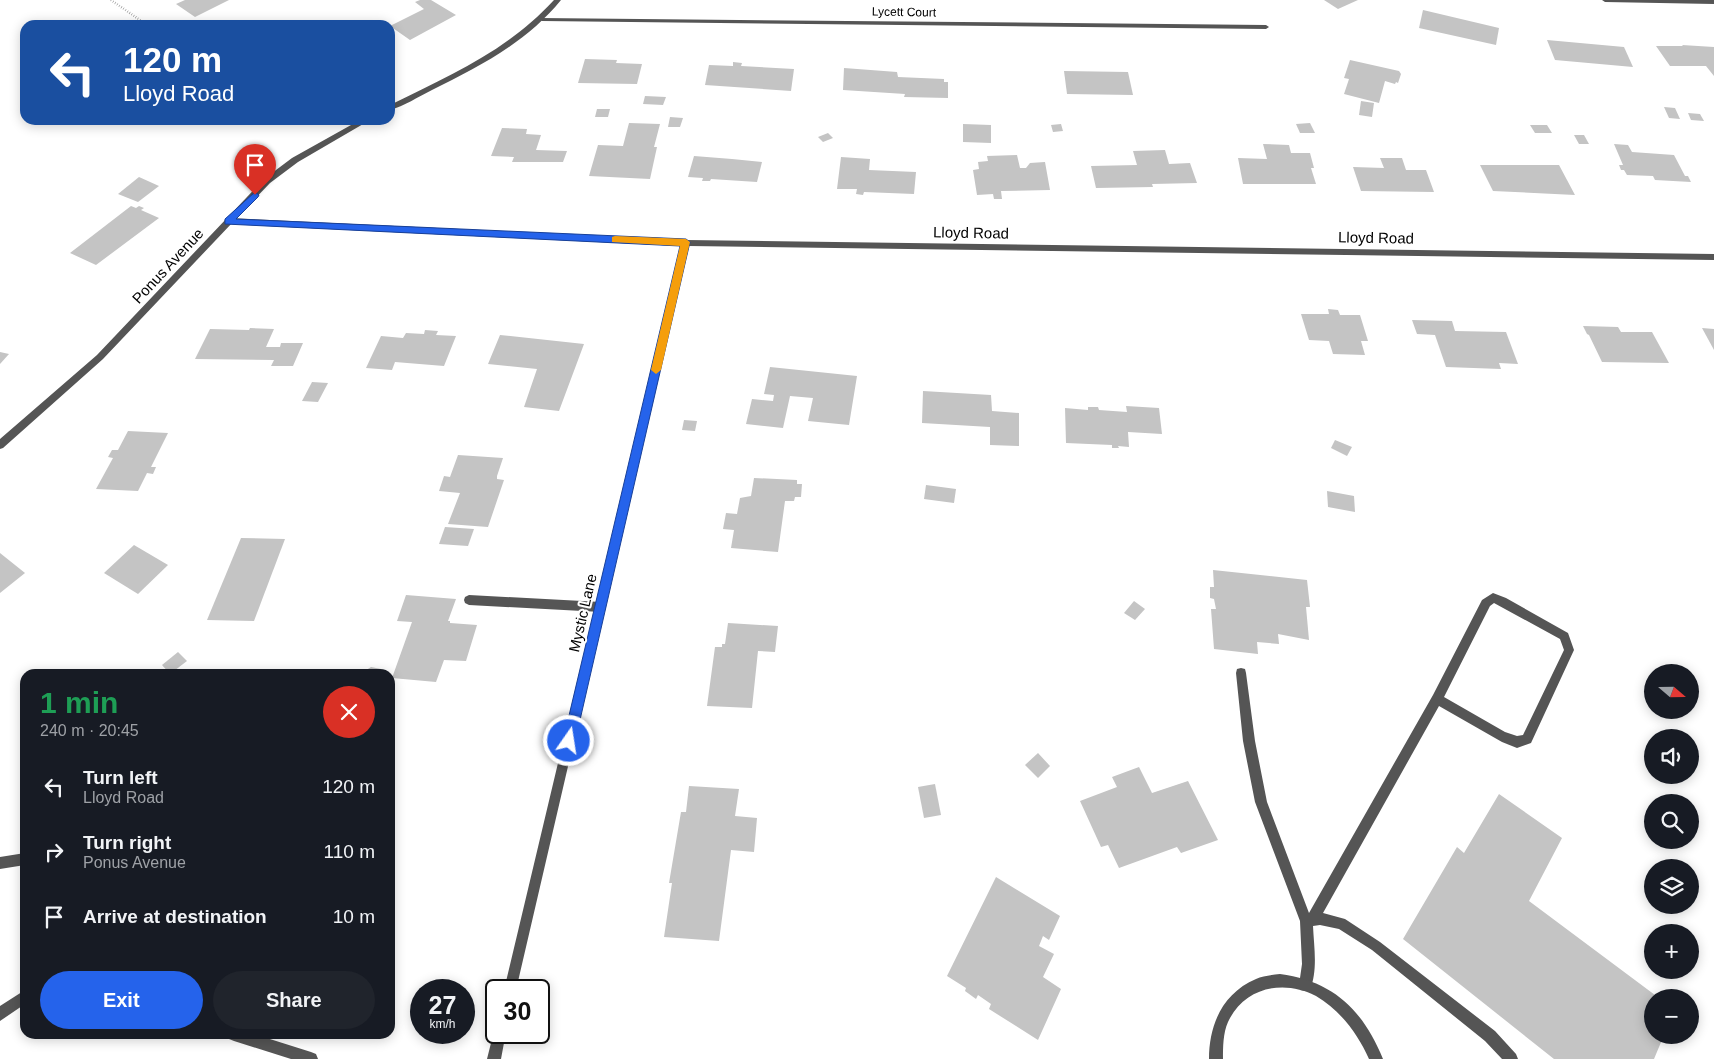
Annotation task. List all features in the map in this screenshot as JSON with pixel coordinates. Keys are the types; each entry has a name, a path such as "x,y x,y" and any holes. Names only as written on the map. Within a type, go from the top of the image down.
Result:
{"street":[{"path":"395,106 474,66 512,43 542,19 558,0"},
{"path":"1605,0 1714,2"},
{"name":"Lycett Court","path":"542,19 1266,27"},
{"name":"Ponus Avenue","path":"0,445 100,357 228,221 268,182 295,160 357,125"},
{"name":"Lloyd Road","path":"228,221 686,242 1714,257"},
{"name":"Mystic Lane","path":"513,979 686,242"},
{"path":"1309,921 1437,699 1486,603 1492,598 1564,636 1566,640 1569,650 1528,739 1517,742 1502,737 1437,699"},
{"path":"469,600 601,607"},
{"path":"1241,673 1249,741 1261,802 1309,921 1308,964 1305,985"},
{"path":"0,863 20,860"},
{"path":"1309,921 1320,919 1341,923 1376,946 1490,1036 1510,1059"},
{"path":"1216,1059 1217,1038 1222,1020 1230,1005 1255,986 1271,981 1305,985 1323,993 1346,1011 1365,1036 1376,1059"},
{"path":"0,1014 20,1000"},
{"path":"249,1039 311,1059"},
{"path":"494,1059 497,1044"}],"path":[{"path":"111,0 140,20"}],"building":[{"path":"185,0 229,0 195,17 176,4"},
{"path":"431,0 456,15 410,40 395,30 395,24 424,9 415,2"},
{"path":"1324,0 1358,0 1338,9"},
{"path":"1423,10 1499,28 1496,45 1419,28"},
{"path":"1547,40 1624,47 1633,67 1555,60"},
{"path":"1656,46 1714,47 1714,76 1706,66 1670,66"},
{"path":"585,59 617,60 616,63 642,64 637,84 578,83"},
{"path":"1350,60 1399,71 1401,74 1398,83 1385,81 1379,103 1344,94 1349,79 1344,78"},
{"path":"733,62 742,63 741,66 794,69 791,91 705,85 709,65 733,66"},
{"path":"844,68 897,72 898,77 944,79 944,82 948,82 948,98 904,97 905,94 843,90"},
{"path":"1064,71 1128,72 1133,95 1067,94"},
{"path":"645,96 666,97 663,105 643,104"},
{"path":"1361,101 1374,103 1372,117 1359,115"},
{"path":"1664,107 1675,108 1680,119 1669,118"},
{"path":"597,109 610,109 608,117 595,117"},
{"path":"1688,113 1700,114 1704,121 1691,120"},
{"path":"670,117 683,118 680,127 668,127"},
{"path":"629,123 660,124 654,147 657,147 650,179 589,176 598,145 623,146"},
{"path":"1310,123 1315,133 1300,133 1296,124"},
{"path":"963,124 991,125 991,143 963,142"},
{"path":"1061,124 1063,131 1053,132 1051,125"},
{"path":"1530,125 1547,125 1552,133 1535,133"},
{"path":"502,128 527,129 526,134 541,135 536,150 567,151 563,162 512,162 514,157 491,156"},
{"path":"828,133 833,138 823,142 818,137"},
{"path":"1574,135 1584,135 1589,144 1579,144"},
{"path":"1263,144 1289,145 1291,153 1310,153 1314,168 1311,168 1316,184 1243,184 1238,158 1267,159"},
{"path":"1614,144 1628,145 1632,152 1674,155 1685,176 1688,176 1691,182 1655,180 1653,176 1627,175 1624,170 1621,170 1619,165 1623,165"},
{"path":"1165,150 1169,164 1190,163 1197,183 1152,184 1153,187 1096,188 1091,166 1137,165 1133,151"},
{"path":"1017,155 1020,168 1026,168 1030,163 1045,162 1050,190 1001,191 1002,199 994,199 993,194 977,195 973,170 979,169 978,162 988,161 987,156"},
{"path":"694,156 762,162 757,182 711,179 710,181 702,181 703,178 688,177"},
{"path":"841,157 870,159 869,170 916,172 914,194 864,192 863,195 856,194 857,189 837,189"},
{"path":"1380,158 1402,158 1406,170 1426,170 1434,192 1361,191 1353,167 1384,168"},
{"path":"1480,165 1559,165 1575,195 1493,191"},
{"path":"139,177 159,186 138,202 118,194"},
{"path":"131,206 144,208 141,210 159,218 96,265 70,253"},
{"path":"1328,309 1338,310 1340,315 1360,315 1368,341 1361,341 1365,355 1333,354 1329,341 1309,340 1301,314 1329,314"},
{"path":"1412,320 1452,321 1455,331 1506,332 1518,364 1499,363 1501,369 1446,367 1435,335 1417,334"},
{"path":"1583,326 1618,327 1621,332 1652,332 1669,363 1602,362"},
{"path":"250,328 274,329 266,347 280,347 281,343 303,343 293,366 271,366 274,360 195,359 210,329 249,330"},
{"path":"1702,328 1714,329 1714,350"},
{"path":"425,330 438,331 436,335 456,336 444,366 395,362 392,370 366,368 381,336 403,338 406,333 424,334"},
{"path":"500,335 584,344 559,411 524,407 537,369 488,364"},
{"path":"0,352 9,354 0,364"},
{"path":"770,367 857,376 849,425 808,421 813,398 790,396 783,428 746,424 752,399 773,401 774,395 764,394"},
{"path":"312,382 328,383 318,402 302,401"},
{"path":"923,391 991,395 992,411 1019,413 1019,446 990,445 990,427 922,423"},
{"path":"1126,406 1159,408 1162,434 1128,432 1129,447 1118,446 1119,448 1112,448 1112,445 1066,443 1065,408 1088,410 1088,407 1098,407 1099,410 1127,412"},
{"path":"684,420 697,421 695,431 682,430"},
{"path":"128,431 168,433 151,467 156,467 153,474 147,473 138,491 96,489 113,458 108,457 112,450 118,450"},
{"path":"1335,440 1352,447 1347,456 1331,448"},
{"path":"458,455 503,458 497,479 504,480 488,527 448,524 460,493 439,491 444,476 450,477"},
{"path":"754,478 797,480 797,484 802,484 801,497 795,497 794,501 785,501 778,552 731,548 734,530 723,529 726,513 737,514 740,498 751,496"},
{"path":"926,485 956,489 954,503 924,499"},
{"path":"1327,491 1354,496 1355,512 1328,507"},
{"path":"445,527 474,529 468,546 439,544"},
{"path":"241,538 285,539 254,621 207,620"},
{"path":"134,545 168,565 138,594 104,573"},
{"path":"0,553 25,573 0,593"},
{"path":"1213,570 1307,580 1310,607 1306,607 1309,640 1278,634 1279,644 1257,642 1258,654 1214,649 1211,609 1216,609 1214,599 1210,598 1210,587 1214,587"},
{"path":"406,595 456,599 448,621 450,623 477,625 466,661 444,660 436,682 395,678 395,670 412,622 397,621"},
{"path":"1134,601 1145,609 1135,620 1124,613"},
{"path":"728,623 778,626 775,652 758,651 752,708 707,706 715,647 722,647 722,644 725,644"},
{"path":"178,652 187,661 177,669 166,669 162,665"},
{"path":"1038,753 1050,766 1038,778 1025,765"},
{"path":"1139,767 1152,793 1188,781 1218,840 1181,853 1177,847 1119,868 1108,845 1101,847 1080,801 1117,787 1112,777"},
{"path":"935,784 941,815 924,818 918,787"},
{"path":"689,786 739,789 735,816 757,818 754,852 731,850 719,941 664,937 672,883 669,883 681,812 686,812"},
{"path":"1499,794 1562,838 1529,901 1647,989 1644,989 1644,1044 1660,1044 1654,1059 1554,1059 1403,939 1457,847 1464,853"},
{"path":"996,877 1060,916 1049,940 1043,936 1039,946 1054,954 1043,977 1061,989 1038,1040 989,1009 991,1004 978,995 976,999 965,991 966,988 947,976"}],"slow traffic":[{"path":"615,239 686,242 656,370"}],"route":[{"path":"255,195 228,221 686,242 569,741"}]}
